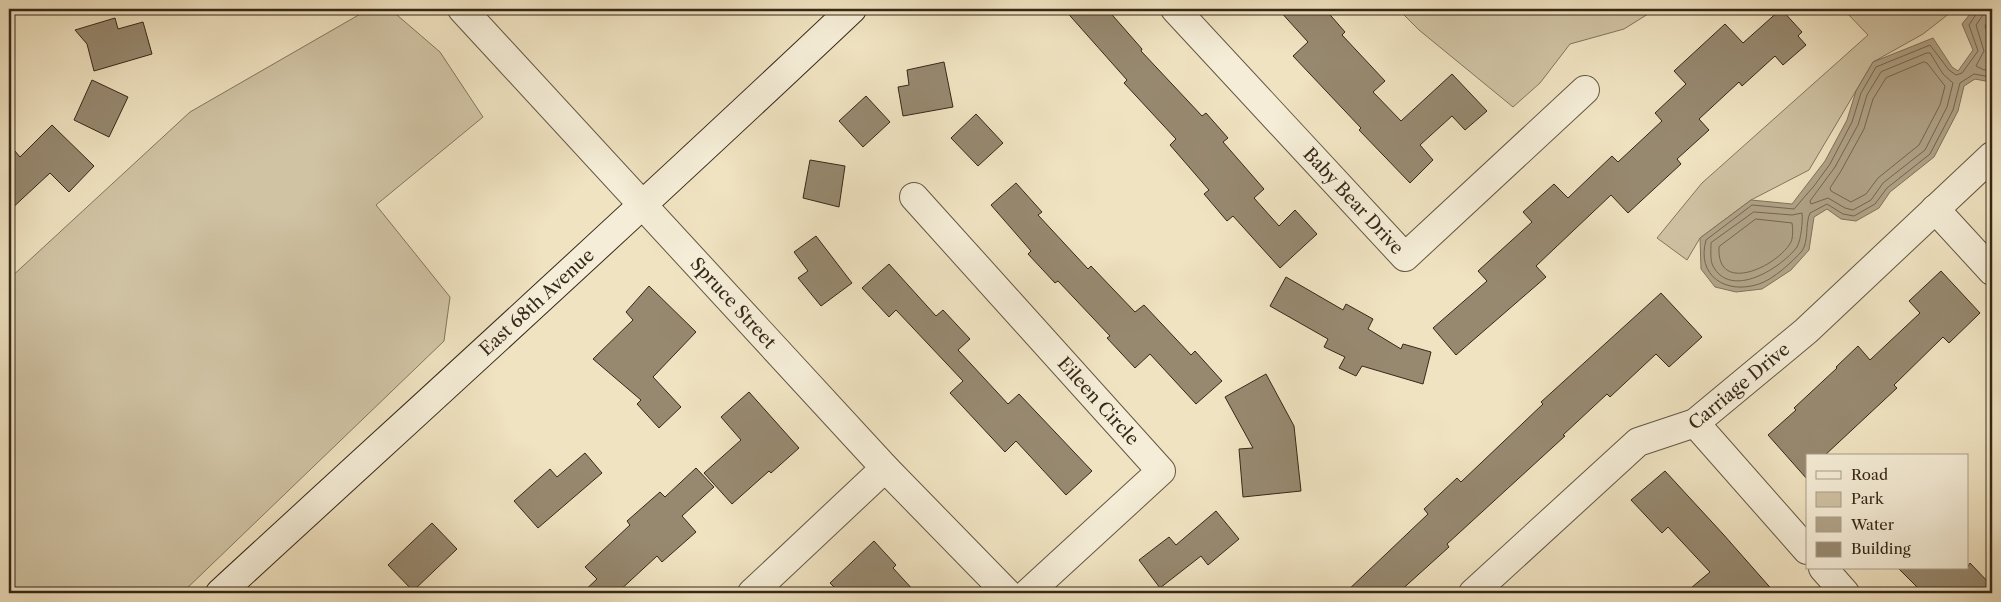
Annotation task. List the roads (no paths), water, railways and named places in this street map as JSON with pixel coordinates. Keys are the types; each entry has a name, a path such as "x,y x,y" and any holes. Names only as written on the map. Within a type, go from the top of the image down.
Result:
{"street":[{"name":"Spruce Street","path":"462,9 885,468 1007,593"},
{"name":"East 68th Avenue","path":"220,593 730,125 852,9"},
{"name":"Baby Bear Drive","path":"1175,9 1405,257 1585,90"},
{"name":"Carriage Drive","path":"1473,593 1638,442 1695,423 1806,331 1992,156"},
{"name":"Eileen Circle","path":"914,197 1161,471 1028,593"},
{"path":"1935,209 1992,271"},
{"path":"1695,423 1806,549"},
{"path":"752,593 885,468"},
{"path":"1825,570 1845,593"}],"water":[{"path":"1974,9 1992,9 1992,79 1985,81 1975,79 1964,86 1958,111 1934,157 1890,192 1879,208 1856,221 1841,219 1827,209 1814,217 1809,250 1791,270 1762,289 1736,292 1715,287 1701,269 1700,238 1751,200 1792,204 1825,161 1847,120 1856,91 1873,62 1933,38 1952,67 1958,71 1973,50 1962,24"}]}
